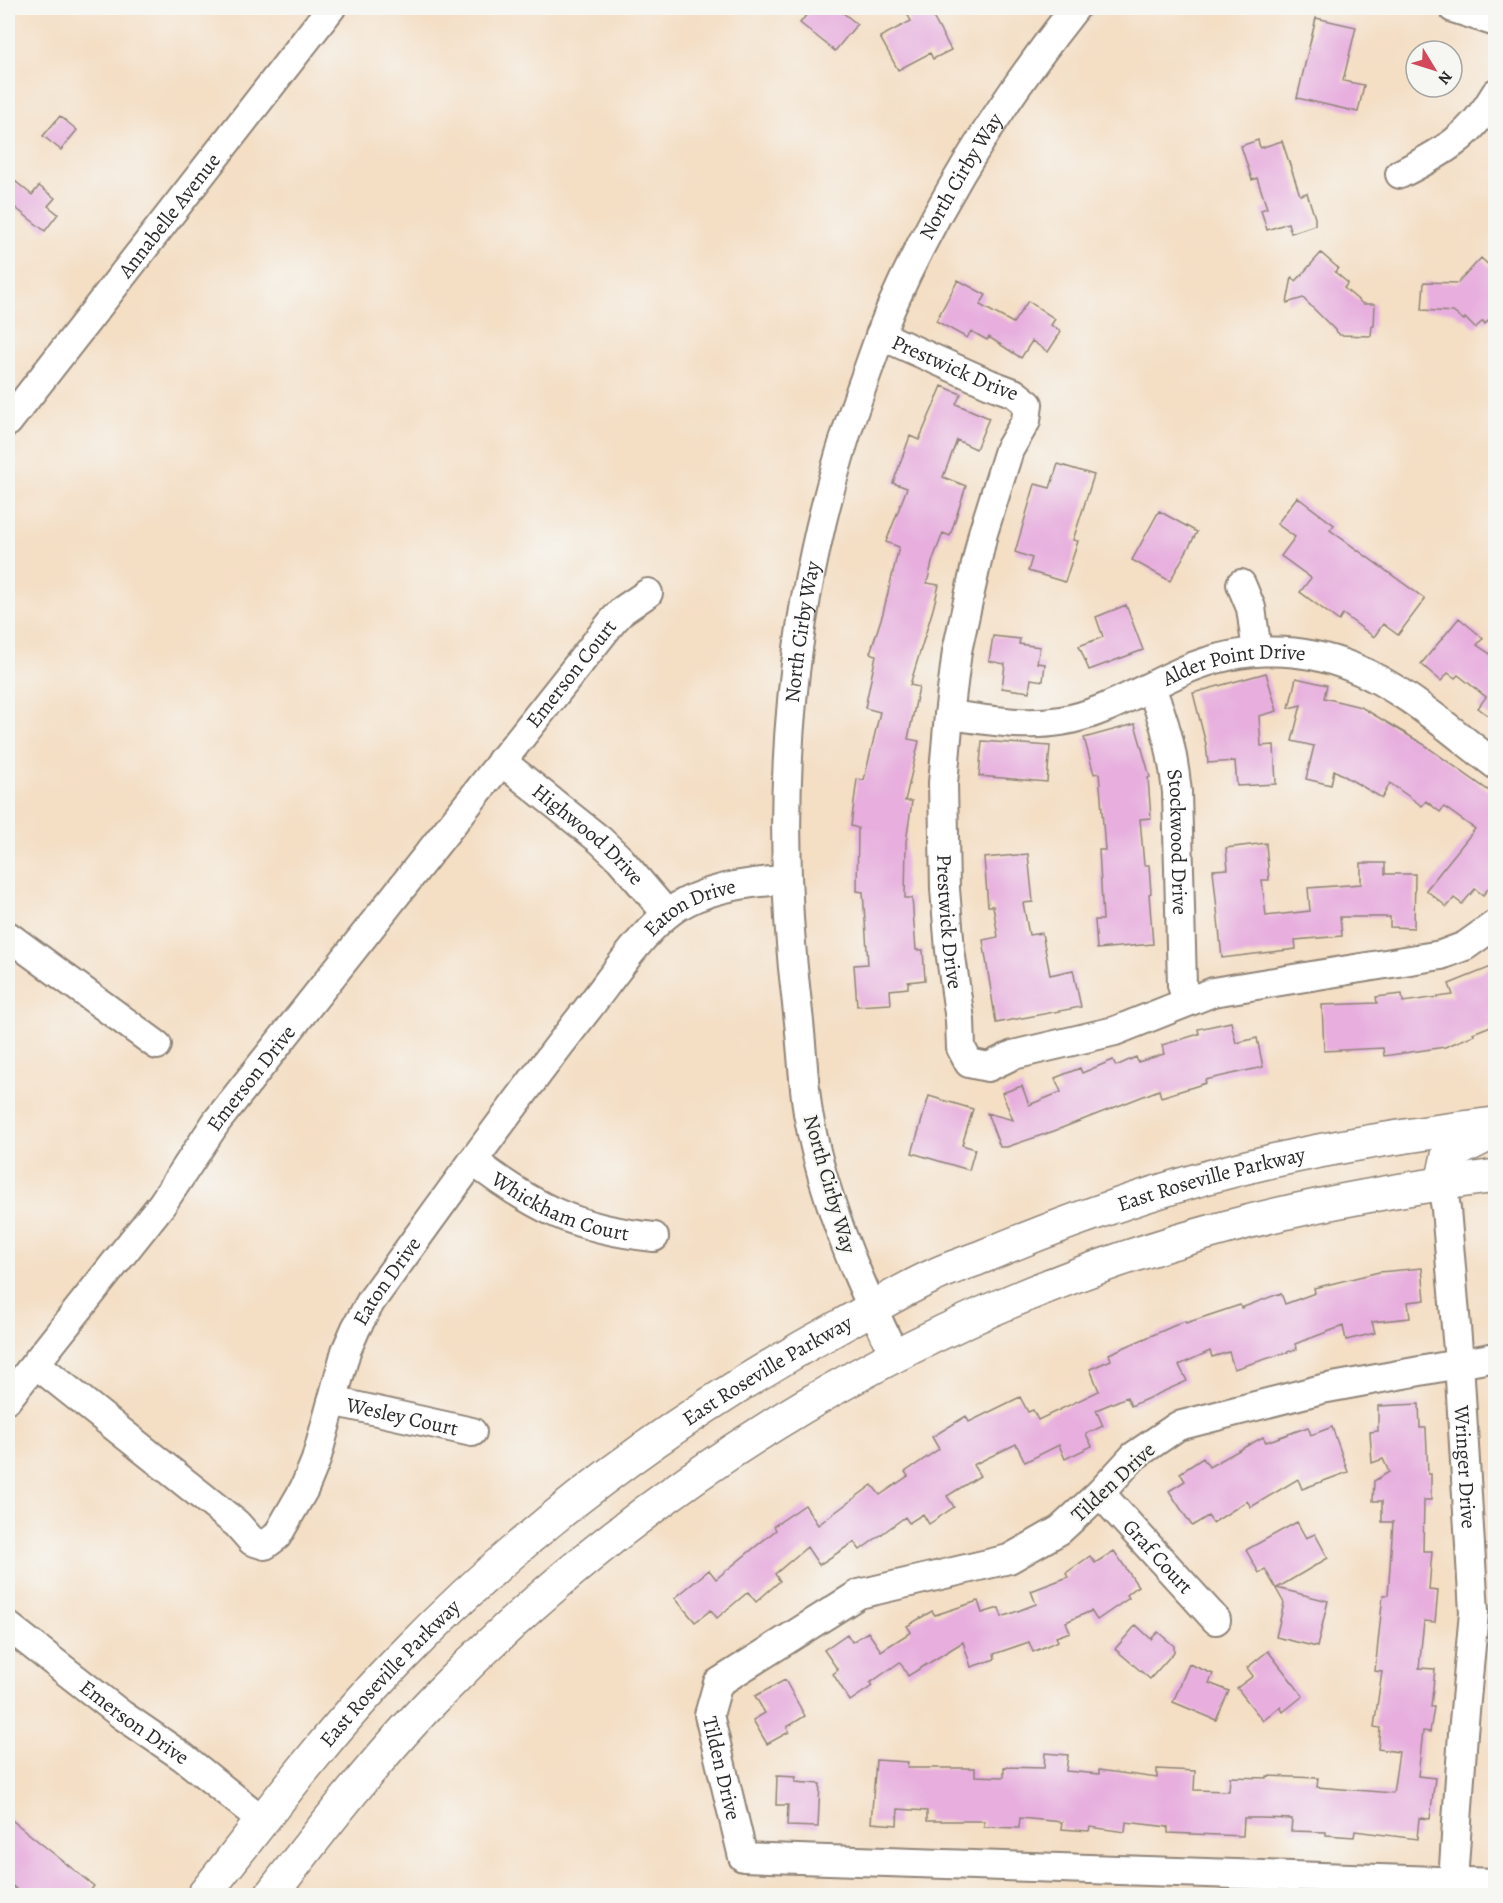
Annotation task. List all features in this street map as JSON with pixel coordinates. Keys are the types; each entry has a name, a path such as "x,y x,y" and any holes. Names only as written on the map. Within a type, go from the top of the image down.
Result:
{"main road":[{"name":"East Roseville Parkway","path":"203,1896 328,1738 402,1656 461,1598 579,1497 681,1422 778,1360 934,1275 1066,1223 1222,1173 1269,1161 1381,1139 1496,1124"},
{"path":"1442,1183 1448,1155 1496,1131"},
{"path":"270,1896 347,1797 395,1741 499,1635 560,1579 645,1512 709,1465 800,1408 955,1326 1038,1289 1085,1272 1237,1224 1333,1202 1496,1176"}],"street":[{"name":"Annabelle Avenue","path":"8,422 331,8"},
{"name":"North Cirby Way","path":"895,1356 857,1277 829,1199 808,1114 790,954 786,880 784,811 790,709 810,572 825,502 849,423 880,335 920,250 967,163 1023,74 1075,8"},
{"path":"1453,8 1496,22"},
{"path":"1400,174 1435,156 1462,137 1484,114 1496,93"},
{"name":"Prestwick Drive","path":"880,335 1014,393 1028,404 1026,421 1010,450 983,532 957,651 949,715 943,783 945,889 950,950 960,1020 961,1048 969,1063 988,1067 1013,1055 1105,1034 1213,992 1441,955 1465,946 1496,924"},
{"path":"1241,584 1251,608 1257,651"},
{"name":"Emerson Court","path":"501,761 612,622 623,610 648,593"},
{"name":"Alder Point Drive","path":"949,715 1034,724 1062,721 1124,701 1205,661 1257,651 1305,654 1344,664 1374,676 1496,765"},
{"name":"Stockwood Drive","path":"1150,687 1168,734 1174,762 1177,792 1182,985 1187,1001"},
{"name":"Highwood Drive","path":"501,761 613,852 667,914"},
{"name":"Emerson Drive","path":"8,1398 162,1204 217,1121 501,761"},
{"name":"Eaton Drive","path":"36,1364 237,1524 252,1541 265,1545 277,1536 304,1489 316,1460 346,1351 366,1310 549,1058 641,942 667,914 692,900 720,890 749,883 786,880"},
{"path":"8,936 157,1045"},
{"name":"Whickham Court","path":"473,1161 519,1194 567,1219 598,1229 654,1237"},
{"name":"Wringer Drive","path":"1442,1183 1459,1362 1474,1612 1463,1733 1453,1889"},
{"name":"Tilden Drive","path":"1496,1357 1322,1389 1178,1426 1134,1456 1100,1493 1060,1530 1009,1559 859,1594 718,1683 709,1714 743,1857 1453,1889 1496,1883"},
{"name":"Wesley Court","path":"332,1401 472,1432"},
{"name":"Graf Court","path":"1100,1493 1216,1620"},
{"name":"Emerson Drive","path":"8,1626 123,1715 183,1757 262,1820"}],"building":[{"path":"812,8 837,8 857,24 835,51 800,23"},
{"path":"904,8 928,8 951,50 933,59 930,53 898,70 880,37 911,21"},
{"path":"1316,18 1356,27 1343,81 1364,85 1358,112 1297,98"},
{"path":"60,116 77,130 61,150 43,136"},
{"path":"1258,140 1260,148 1282,141 1300,195 1307,193 1315,225 1291,233 1288,223 1267,230 1261,210 1267,208 1257,178 1252,180 1241,146"},
{"path":"15,181 32,195 39,186 55,198 48,206 58,214 45,231 8,202 8,190"},
{"path":"1321,253 1338,268 1335,272 1348,283 1344,288 1363,304 1375,304 1371,336 1340,335 1303,298 1287,303 1292,277 1296,281"},
{"path":"1481,258 1496,272 1496,313 1485,324 1483,321 1475,328 1465,318 1464,320 1453,312 1422,310 1424,282 1458,283"},
{"path":"958,280 986,295 980,305 1013,323 1028,301 1055,319 1051,325 1061,332 1048,352 1032,341 1021,358 989,337 987,340 971,331 967,338 936,321"},
{"path":"942,386 961,394 956,404 989,418 976,449 957,440 943,477 966,486 950,536 943,533 933,559 927,583 939,585 910,685 919,687 908,739 919,741 905,801 912,801 906,842 905,898 912,898 916,950 923,950 925,980 908,982 908,988 890,990 891,1004 857,1006 854,965 868,964 863,892 857,891 858,828 851,826 857,779 864,780 880,712 865,708 876,655 870,653 883,613 899,547 886,542 907,488 893,483 910,436 919,440"},
{"path":"1058,464 1094,475 1073,540 1078,541 1065,582 1028,571 1032,558 1015,552 1035,484 1050,488"},
{"path":"1297,497 1334,525 1330,530 1425,599 1398,635 1383,624 1374,637 1343,614 1339,621 1300,592 1311,578 1281,556 1295,537 1277,524"},
{"path":"1159,511 1197,532 1170,581 1132,560"},
{"path":"1126,605 1143,650 1089,670 1079,646 1103,637 1096,617"},
{"path":"1459,618 1483,638 1477,645 1496,658 1496,721 1478,708 1486,697 1458,675 1455,678 1448,673 1441,681 1421,664"},
{"path":"993,636 1020,639 1019,644 1040,647 1037,663 1045,664 1043,681 1031,679 1029,692 1002,688 1005,664 989,661"},
{"path":"1266,673 1277,711 1259,716 1261,746 1274,745 1276,784 1237,786 1235,761 1208,763 1206,744 1193,693"},
{"path":"1296,678 1327,685 1324,698 1361,707 1423,744 1496,796 1496,879 1483,895 1475,889 1462,904 1454,898 1447,907 1426,890 1475,829 1444,807 1440,812 1426,801 1422,806 1390,783 1382,798 1334,770 1331,785 1306,779 1314,746 1292,741 1301,705 1289,708"},
{"path":"1135,724 1150,777 1148,778 1151,818 1140,819 1144,865 1149,865 1153,944 1097,949 1095,920 1103,920 1099,850 1105,850 1099,773 1094,774 1084,738"},
{"path":"982,741 1050,746 1047,782 979,776"},
{"path":"1266,843 1269,880 1262,880 1266,916 1310,911 1308,888 1361,884 1361,863 1385,863 1385,874 1415,874 1414,928 1390,927 1390,917 1340,917 1342,936 1295,940 1296,949 1222,958 1213,870 1228,869 1226,848"},
{"path":"1028,854 1033,902 1023,903 1029,935 1042,933 1050,975 1073,970 1081,1007 996,1023 983,940 998,937 993,906 988,906 984,858"},
{"path":"1496,965 1496,1024 1473,1033 1474,1035 1445,1047 1384,1056 1383,1048 1324,1051 1322,1005 1377,1003 1376,997 1402,994 1403,1002 1453,995 1449,984"},
{"path":"1231,1022 1236,1043 1257,1038 1263,1067 1205,1080 1206,1083 1161,1097 1159,1090 1054,1131 1007,1147 1000,1147 987,1113 1013,1120 1002,1093 1022,1086 1029,1105 1061,1092 1055,1078 1080,1068 1082,1073 1113,1060 1116,1066 1136,1057 1138,1062 1164,1054 1162,1045 1199,1034 1198,1029"},
{"path":"929,1096 973,1109 962,1145 975,1149 969,1170 912,1153"},
{"path":"1422,1268 1425,1300 1408,1302 1410,1318 1372,1322 1375,1333 1346,1340 1343,1326 1295,1344 1297,1349 1234,1369 1229,1352 1212,1357 1210,1351 1179,1365 1187,1381 1131,1406 1127,1397 1096,1410 1103,1426 1086,1434 1092,1446 1065,1459 1059,1445 1025,1462 1016,1444 973,1465 980,1476 947,1496 954,1507 929,1524 923,1514 909,1523 905,1517 860,1550 854,1542 819,1565 807,1547 775,1574 780,1581 756,1602 748,1592 717,1618 711,1610 695,1622 675,1598 709,1570 716,1579 776,1530 774,1526 805,1505 818,1525 872,1485 880,1495 908,1476 905,1472 939,1449 932,1437 966,1416 969,1422 1020,1397 1028,1412 1033,1410 1038,1420 1099,1391 1090,1369 1111,1360 1109,1354 1185,1321 1186,1323 1240,1305 1241,1308 1281,1293 1285,1304 1315,1293 1314,1288 1379,1272"},
{"path":"1419,1404 1420,1428 1426,1428 1428,1474 1431,1474 1431,1500 1424,1500 1423,1551 1432,1551 1429,1590 1438,1591 1435,1622 1424,1621 1419,1668 1435,1669 1431,1707 1434,1707 1430,1732 1423,1731 1418,1776 1435,1778 1430,1819 1419,1818 1417,1839 1355,1831 1354,1837 1326,1835 1326,1832 1291,1831 1292,1819 1260,1818 1244,1818 1243,1836 1168,1833 1168,1827 1126,1822 1125,1832 1090,1827 1089,1831 1061,1829 1062,1822 1020,1818 1019,1828 984,1827 984,1821 927,1821 927,1811 898,1809 897,1825 871,1823 876,1760 908,1762 907,1768 975,1768 975,1776 1004,1777 1004,1767 1044,1768 1045,1753 1068,1755 1066,1771 1099,1774 1099,1770 1157,1778 1157,1769 1195,1771 1194,1790 1229,1791 1230,1777 1267,1778 1267,1776 1318,1778 1317,1787 1393,1793 1399,1752 1378,1749 1380,1728 1374,1727 1382,1672 1375,1671 1383,1595 1388,1595 1393,1522 1382,1522 1382,1501 1373,1501 1374,1481 1389,1472 1383,1459 1372,1463 1370,1432 1378,1431 1378,1406"},
{"path":"1308,1427 1311,1435 1332,1427 1348,1472 1302,1489 1298,1479 1251,1507 1247,1501 1213,1523 1208,1516 1192,1526 1169,1491 1185,1481 1180,1473 1203,1458 1209,1467 1263,1437 1266,1442"},
{"path":"1297,1522 1306,1538 1315,1534 1328,1558 1277,1588 1328,1601 1317,1647 1276,1637 1284,1603 1265,1569 1259,1573 1246,1550"},
{"path":"1114,1551 1138,1586 1127,1595 1129,1598 1097,1620 1091,1611 1066,1622 1070,1632 1056,1637 1058,1641 1033,1652 1029,1642 994,1654 995,1659 971,1667 963,1642 908,1676 900,1662 870,1683 872,1686 850,1701 833,1674 838,1670 824,1650 847,1634 852,1642 868,1632 881,1651 911,1632 907,1626 932,1611 935,1615 978,1601 982,1613 999,1608 1002,1617 1036,1604 1031,1591 1068,1577 1066,1573 1090,1556 1095,1563"},
{"path":"1136,1625 1151,1639 1158,1632 1174,1646 1174,1652 1150,1679 1115,1649"},
{"path":"1268,1651 1303,1696 1283,1712 1280,1707 1263,1721 1237,1688 1253,1676 1247,1668"},
{"path":"1189,1664 1213,1674 1209,1683 1229,1691 1216,1720 1173,1702"},
{"path":"785,1680 805,1716 787,1727 789,1732 767,1744 753,1720 765,1713 755,1696"},
{"path":"777,1776 796,1777 795,1782 820,1784 818,1827 787,1826 788,1805 776,1805"},
{"path":"8,1817 94,1886 86,1896 24,1896 8,1882"}]}
